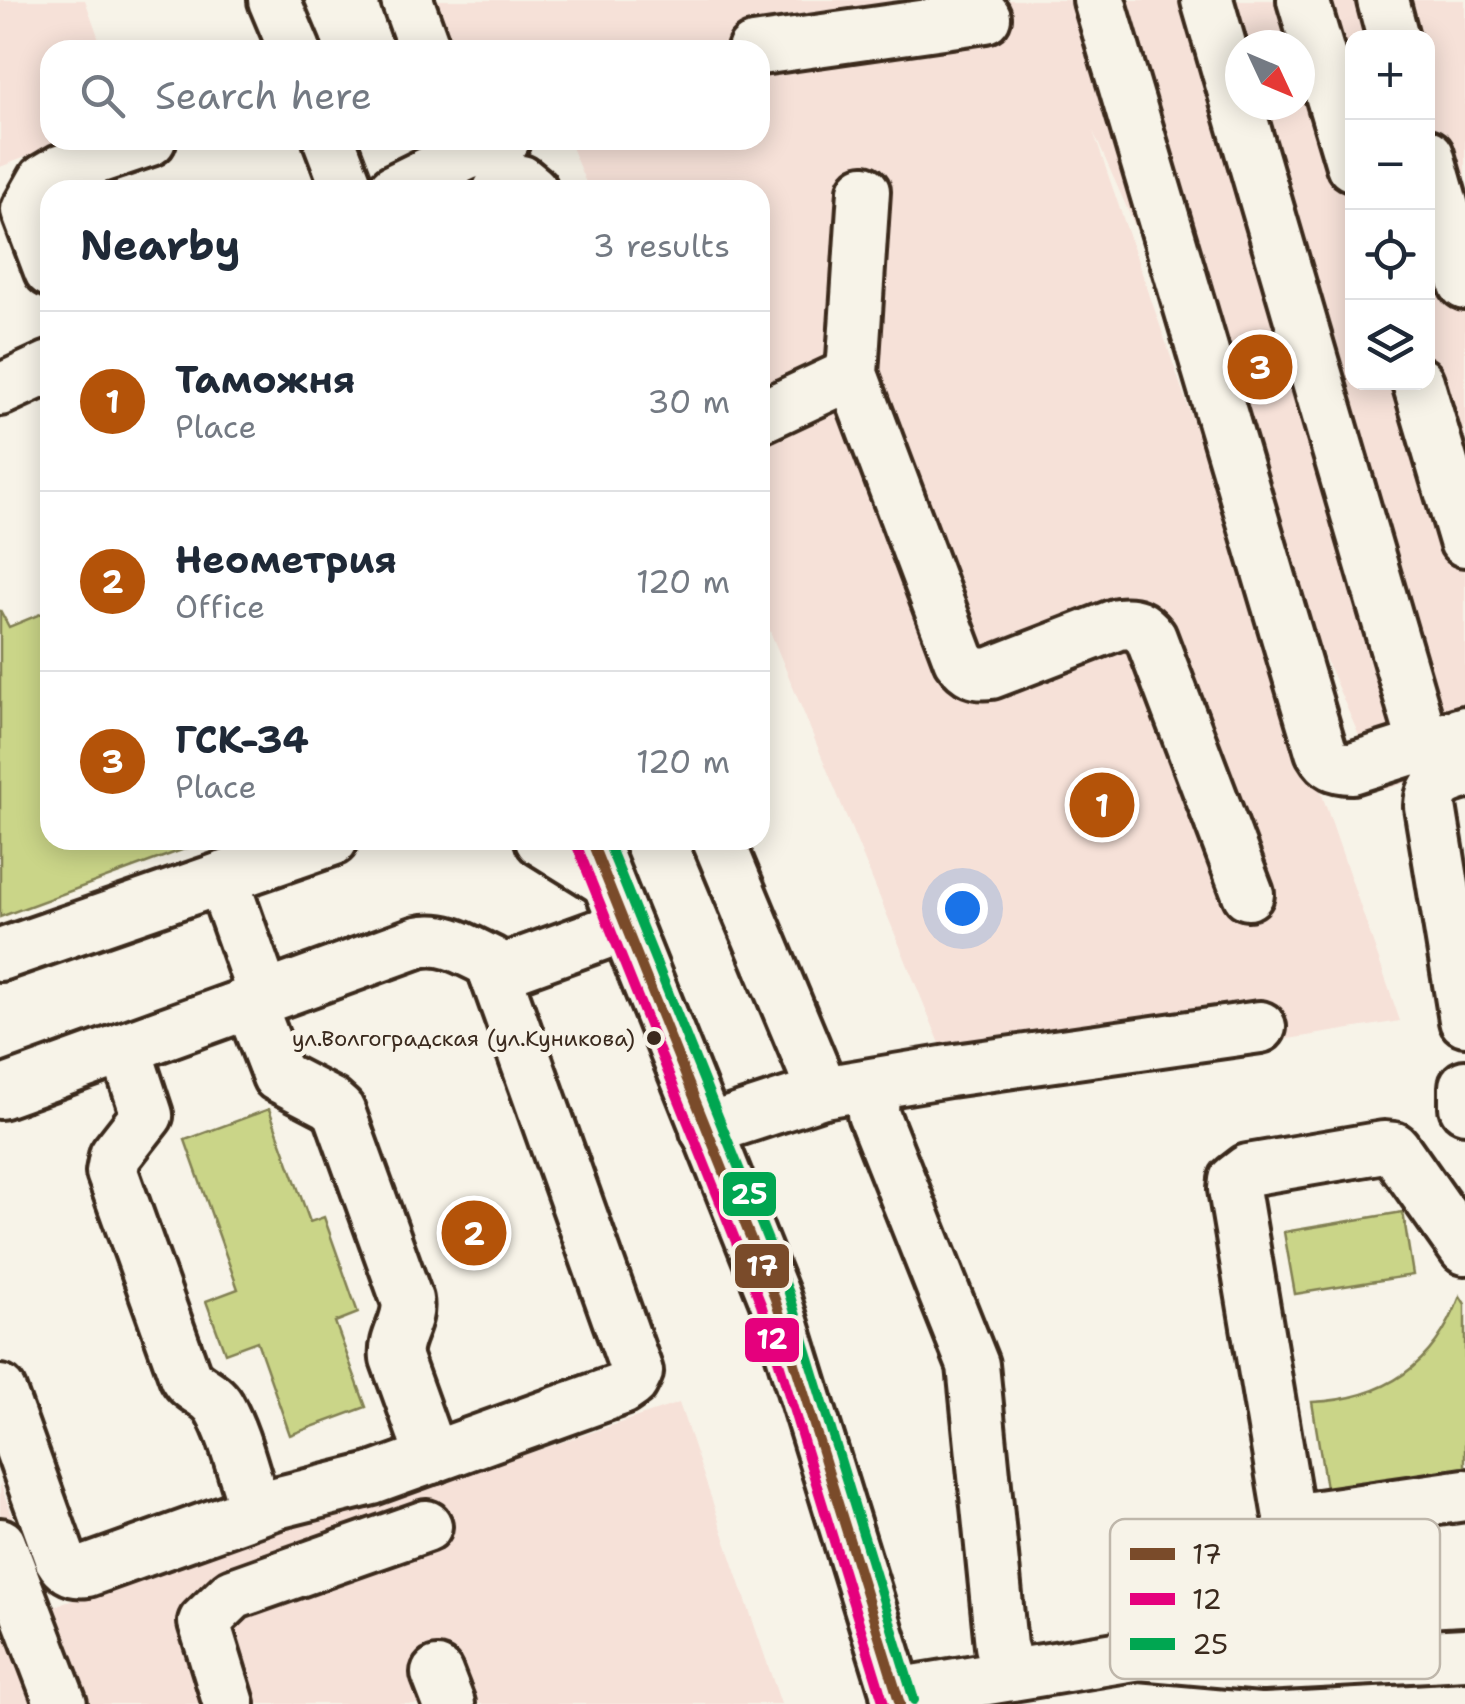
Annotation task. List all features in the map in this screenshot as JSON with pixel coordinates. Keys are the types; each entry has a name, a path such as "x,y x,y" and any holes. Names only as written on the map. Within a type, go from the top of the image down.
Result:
{"street":[{"path":"274,0 290,40"},
{"path":"408,0 422,40"},
{"path":"1099,0 1321,751 1328,762 1339,768 1456,766"},
{"path":"1207,0 1456,766"},
{"path":"1303,0 1345,141"},
{"path":"1382,0 1391,30"},
{"path":"770,48 984,17"},
{"path":"44,180 61,170 120,150"},
{"path":"334,150 344,180"},
{"path":"412,180 466,150"},
{"path":"1435,179 1465,284"},
{"path":"40,183 18,196 40,248"},
{"path":"864,192 852,374 959,659 966,670 978,675 992,673 1118,624 1132,622 1143,628 1151,638 1248,894"},
{"path":"0,390 40,372"},
{"path":"770,412 852,374"},
{"path":"1420,390 1465,541"},
{"path":"1456,766 1431,794 1430,806 1465,1020"},
{"path":"0,954 303,850"},
{"path":"556,850 608,882 774,1299 898,1699 1110,1659"},
{"path":"722,850 823,1092"},
{"path":"222,878 278,1076 330,1102 339,1111 406,1300 408,1310 394,1347 432,1458"},
{"path":"495,973 608,882"},
{"path":"0,1093 125,1048 253,988 435,938 491,962 637,1372 622,1389 432,1458 372,1479 256,1510 88,1571 75,1572 60,1558 0,1391"},
{"path":"706,1130 823,1092 1260,1027"},
{"path":"125,1048 147,1116 115,1156 112,1172 185,1376 220,1409 256,1510"},
{"path":"874,1086 873,1114 973,1365 1002,1646 1010,1676"},
{"path":"1465,1086 1465,1106"},
{"path":"1465,1249 1394,1148 1248,1170 1236,1180 1234,1189 1288,1511 1305,1518 1465,1494"},
{"path":"229,1704 204,1622 233,1594 426,1526"},
{"path":"0,1544 61,1704"},
{"path":"1440,1655 1465,1654"}],"shaded area":[{"path":"0,0 85,0 99,40 40,40 40,150 44,150 0,167"},
{"path":"426,0 898,0 760,40 445,40"},
{"path":"925,0 1465,0 1465,764 1383,790 1093,131 1400,1021 960,1092 770,631 770,180 585,180 572,150 770,150 770,45"},
{"path":"679,1403 781,1704 0,1704 0,1482 45,1610 216,1549 396,1498"}],"green space":[{"path":"0,610 9,627 40,614 40,850 182,850 0,917"},
{"path":"269,1109 310,1222 324,1217 358,1313 335,1322 366,1407 290,1435 257,1341 225,1353 206,1301 238,1289 185,1140"},
{"path":"1403,1212 1413,1275 1295,1294 1284,1232"},
{"path":"1460,1296 1465,1304 1465,1474 1327,1494 1312,1402 1362,1394 1404,1374 1436,1342"}],"transit line":[{"name":"12","path":"579,850 761,1304 884,1704"},
{"name":"17","path":"595,850 775,1299 900,1704"},
{"name":"25","path":"611,850 789,1293 914,1700"}],"place":[{"name":"ГСК-34","path":"1260,367"},
{"name":"Таможня","path":"1102,805"},
{"name":"ул.Волгоградская (ул.Куникова)","path":"654,1038"},
{"name":"Неометрия","path":"474,1233"}]}
